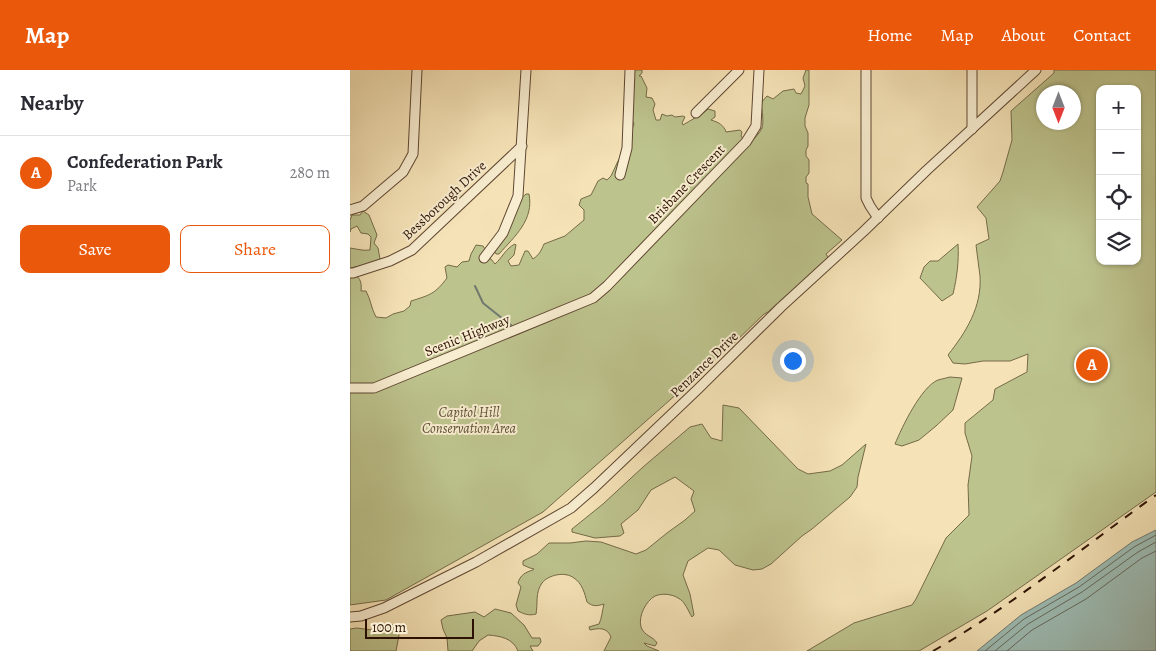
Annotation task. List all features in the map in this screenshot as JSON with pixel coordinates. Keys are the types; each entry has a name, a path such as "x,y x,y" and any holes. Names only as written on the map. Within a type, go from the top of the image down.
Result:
{"street":[{"path":"350,210 363,206 403,172 413,154 417,70"},
{"path":"484,258 503,233 518,196 526,70"},
{"path":"620,175 627,148 630,70"},
{"path":"696,113 739,70"},
{"name":"Brisbane Crescent","path":"593,298 608,286 746,142 756,126 759,70"},
{"path":"866,70 866,198 878,218"},
{"path":"972,70 972,129"},
{"name":"Penzance Drive","path":"350,617 361,616 384,608 476,562 571,508 927,170 1036,70"},
{"name":"Bessborough Drive","path":"350,273 390,261 412,250 522,146"},
{"name":"Scenic Highway","path":"350,388 374,388 593,298"}],"green space":[{"name":"Capitol Hill Conservation Area","path":"632,70 642,70 639,76 641,76 647,88 646,97 652,98 655,104 653,110 656,120 660,120 662,114 675,117 683,116 685,117 683,125 708,109 715,111 715,117 711,120 724,127 726,132 740,130 743,139 729,153 733,158 749,144 762,128 761,103 767,96 773,99 783,91 794,89 796,93 801,94 805,86 803,78 806,70 809,70 809,105 805,118 805,126 808,133 806,156 809,160 809,173 806,177 806,183 808,184 808,197 812,214 842,240 826,254 827,260 807,282 787,295 764,314 730,347 543,512 386,600 350,605 350,274 360,280 361,291 366,291 376,317 386,318 404,311 410,306 411,301 428,295 439,288 447,278 445,267 448,265 457,267 462,262 469,261 476,245 483,246 485,249 481,257 491,259 495,264 515,244 514,255 508,261 511,266 519,265 525,251 528,251 533,259 540,253 544,244 565,236 584,220 584,210 579,205 581,199 591,195 598,181 603,178 607,180 611,176 618,161 631,143 630,134 634,124 632,120"},
{"path":"1054,70 1156,70 1156,492 987,611 919,651 807,651 854,623 912,605 946,538 969,515 968,485 972,456 965,433 965,423 993,400 995,389 1027,372 1028,354 1010,361 983,361 965,364 953,363 948,355 967,328 976,309 980,276 976,245 989,239 986,218 977,207 1000,181 1012,140 1011,111 1036,89 1036,130 1081,130 1081,85 1040,85 1054,73"},
{"path":"526,194 529,194 530,203 526,220 511,241 499,254 496,254 493,249 518,201"},
{"path":"363,211 369,215 377,235 374,243 378,248 380,259 377,263 350,268 350,248 370,250 371,237 368,234 361,233 357,226 351,229 350,232 352,215 360,215"},
{"path":"958,244 956,281 953,294 942,301 920,278 924,267 930,261 938,261"},
{"path":"950,377 962,378 953,410 919,440 902,446 895,444 913,408 925,391 938,380"},
{"path":"723,405 739,408 798,469 808,474 830,471 842,465 866,444 857,487 850,497 771,564 762,569 753,570 735,565 719,550 708,548 688,561 683,575 690,594 694,615 692,617 680,599 664,594 652,598 642,614 640,623 642,630 657,643 655,646 644,643 659,651 604,651 611,637 607,631 602,629 590,630 589,627 599,624 604,604 595,606 587,602 581,586 577,580 570,576 557,575 548,578 542,583 538,594 536,614 531,615 518,611 516,605 521,587 518,583 519,580 524,574 534,569 523,565 523,561 537,554 549,543 601,542 636,554 646,550 695,511 691,499 694,491 675,477 651,490 638,510 621,524 624,533 620,536 595,538 572,532 572,529 690,427 702,424 711,438 722,441"},
{"path":"495,609 511,613 524,625 532,638 540,638 541,642 538,646 530,646 533,651 518,651 509,640 488,635 479,641 472,651 448,651 447,638 441,620 447,616 475,612 484,617"},
{"path":"392,624 399,635 396,651 350,651 350,629 372,630"}],"water":[{"path":"1156,530 1156,651 977,651 1021,615 1076,583 1132,542"}],"waterway":[{"path":"475,286 483,303 503,319"}],"railway":[{"path":"933,651 1019,596 1156,495"}],"place":[{"name":"Confederation Park","path":"1092,365"}]}
